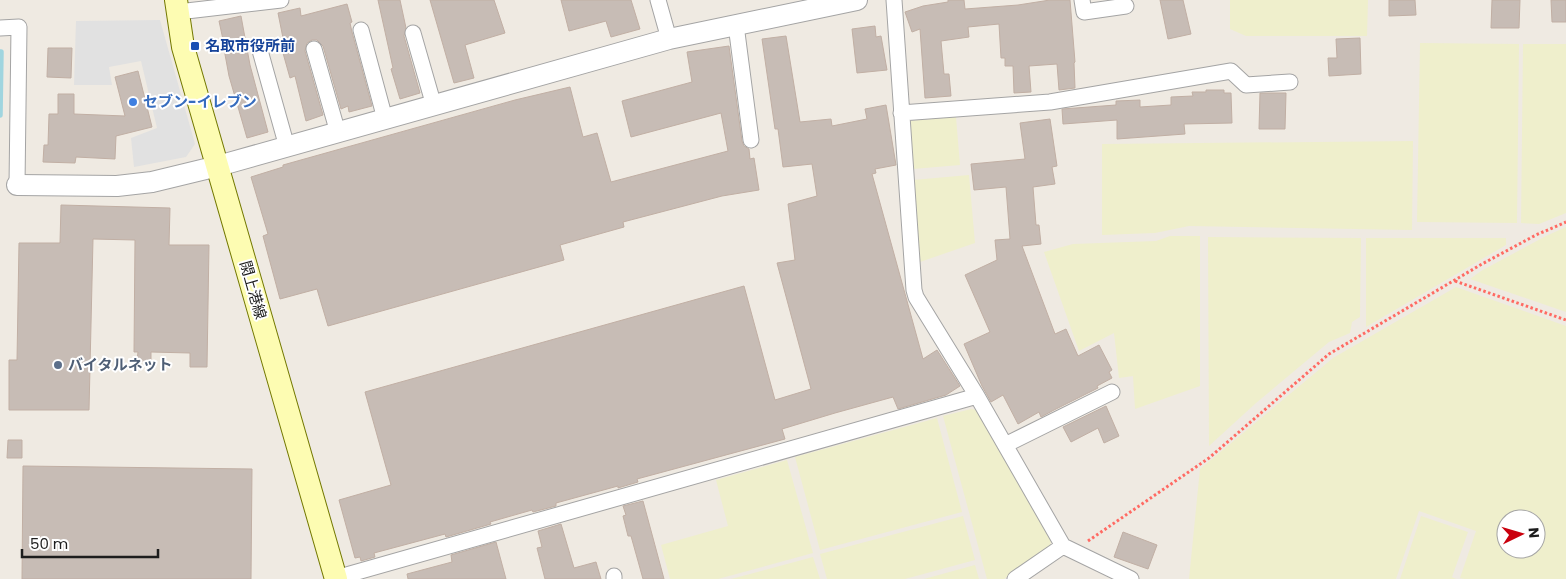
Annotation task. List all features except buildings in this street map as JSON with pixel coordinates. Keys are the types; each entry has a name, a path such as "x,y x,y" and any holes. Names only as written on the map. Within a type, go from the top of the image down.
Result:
{"main road":[{"name":"閖上港線","path":"175,4 183,47 336,579"}],"street":[{"path":"175,4 281,0"},
{"path":"658,0 669,39"},
{"path":"0,28 19,27 17,185 117,186 152,182 218,166 669,39 857,0"},
{"path":"894,0 916,297 1068,548 1128,578"},
{"path":"1082,0 1084,12 1126,6"},
{"path":"736,25 752,140"},
{"path":"361,30 385,119"},
{"path":"413,34 434,106"},
{"path":"259,47 287,147"},
{"path":"314,49 338,133"},
{"path":"902,113 1050,102 1231,71 1246,85 1290,82"},
{"path":"1005,445 1112,392"},
{"path":"336,579 977,396"},
{"path":"1015,579 1068,548"}],"path":[{"path":"1068,548 1209,458 1329,354 1505,252 1566,222"},
{"path":"1455,281 1566,320"}],"green space":[{"path":"1230,0 1368,0 1367,36 1246,36 1230,29"},
{"path":"1420,43 1519,44 1517,223 1417,222"},
{"path":"1523,44 1566,44 1566,213 1539,224 1521,223"},
{"path":"956,117 960,165 913,169 909,121"},
{"path":"1413,141 1412,230 1189,226 1155,233 1102,235 1102,144"},
{"path":"969,175 975,243 920,262 913,180"},
{"path":"1566,227 1566,312 1470,279 1481,271"},
{"path":"1170,236 1200,236 1200,386 1135,409 1133,376 1119,378 1114,333 1079,351 1044,252 1073,244 1156,241"},
{"path":"1208,237 1361,238 1360,317 1352,322 1350,333 1329,342 1256,403 1209,446"},
{"path":"1366,238 1506,238 1506,245 1366,327"},
{"path":"1456,287 1566,326 1566,579 1460,578 1476,531 1419,511 1396,579 1189,579 1200,469 1333,358"},
{"path":"971,409 977,410 1051,540 1050,547 1004,579 987,579 943,416"},
{"path":"937,418 962,512 820,550 795,457"},
{"path":"787,460 813,553 718,579 670,579 661,545 728,526 716,480"},
{"path":"963,516 975,560 905,579 827,579 820,554"},
{"path":"1421,516 1468,532 1452,577 1456,579 1400,579"},
{"path":"813,557 820,579 731,579"},
{"path":"975,565 979,579 924,579"}],"shaded area":[{"path":"160,20 195,144 186,157 134,167 131,138 157,128 141,61 109,67 112,85 74,85 76,21"}],"waterway":[{"path":"0,115 1,52"}],"place":[{"name":"名取市役所前","path":"195,46"},
{"name":"セブン-イレブン","path":"133,102"},
{"name":"バイタルネット","path":"58,365"}]}
